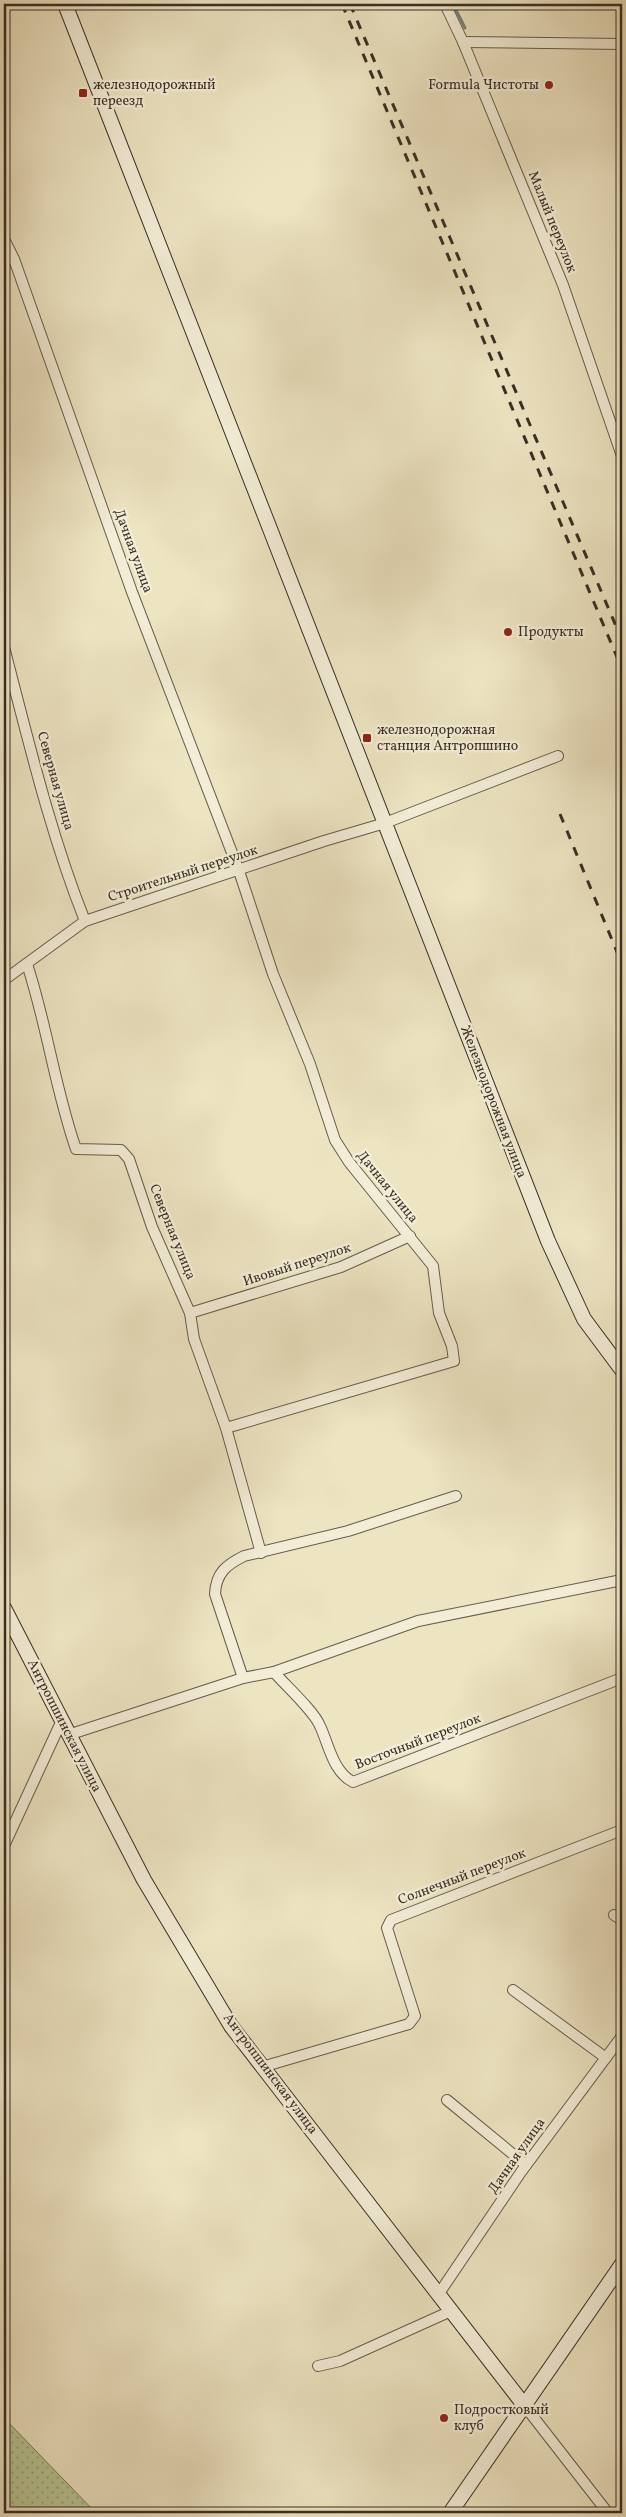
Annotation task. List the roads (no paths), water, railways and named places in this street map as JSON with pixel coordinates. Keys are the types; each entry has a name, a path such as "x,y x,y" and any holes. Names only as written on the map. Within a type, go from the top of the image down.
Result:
{"street":[{"name":"Железнодорожная улица","path":"65,4 505,1134 563,1276 584,1318 622,1370"},
{"name":"Малый переулок","path":"445,4 463,42 563,285 622,456"},
{"path":"463,42 622,44"},
{"name":"Дачная улица","path":"4,239 14,259 132,592 239,871 273,974 310,1064 335,1140 349,1162 433,1266 439,1313 452,1346 454,1361 226,1428"},
{"name":"Северная улица","path":"4,647 34,760 73,890 85,921"},
{"name":"Строительный переулок","path":"4,980 53,942 85,921 239,871 324,840 385,823 558,756"},
{"name":"Северная улица","path":"27,964 37,994 65,1119 76,1149 121,1150 129,1159 152,1227 168,1257 190,1313 194,1339 226,1428 261,1553"},
{"name":"Ивовый переулок","path":"190,1313 341,1267 410,1236"},
{"path":"243,1678 215,1594 216,1582 220,1573 230,1563 244,1556 348,1531 456,1496"},
{"path":"68,1735 243,1678 274,1672 418,1621 622,1580"},
{"name":"Антропшинская улица","path":"4,1608 144,1880 231,2026 524,2405"},
{"name":"Восточный переулок","path":"274,1672 319,1723 337,1765 344,1777 353,1782 622,1678"},
{"path":"4,1846 62,1720"},
{"name":"Солнечный переулок","path":"262,2067 409,2024 415,2016 387,1928 390,1920 622,1830"},
{"path":"513,1990 606,2058"},
{"name":"Дачная улица","path":"438,2295 526,2165 622,2036"},
{"path":"447,2100 526,2165"},
{"path":"450,2513 622,2264"},
{"path":"318,2366 340,2361 451,2311"},
{"path":"524,2405 608,2513"}],"waterway":[{"path":"453,4 465,28"}],"railway":[{"path":"342,4 622,669"},
{"path":"350,4 622,640"},
{"path":"560,814 622,964"}],"place":[{"name":"Formula Чистоты","path":"549,85"},
{"name":"железнодорожный переезд","path":"83,93"},
{"name":"Продукты","path":"508,632"},
{"name":"железнодорожная станция Антропшино","path":"367,738"},
{"name":"Подростковый клуб","path":"444,2418"}]}
